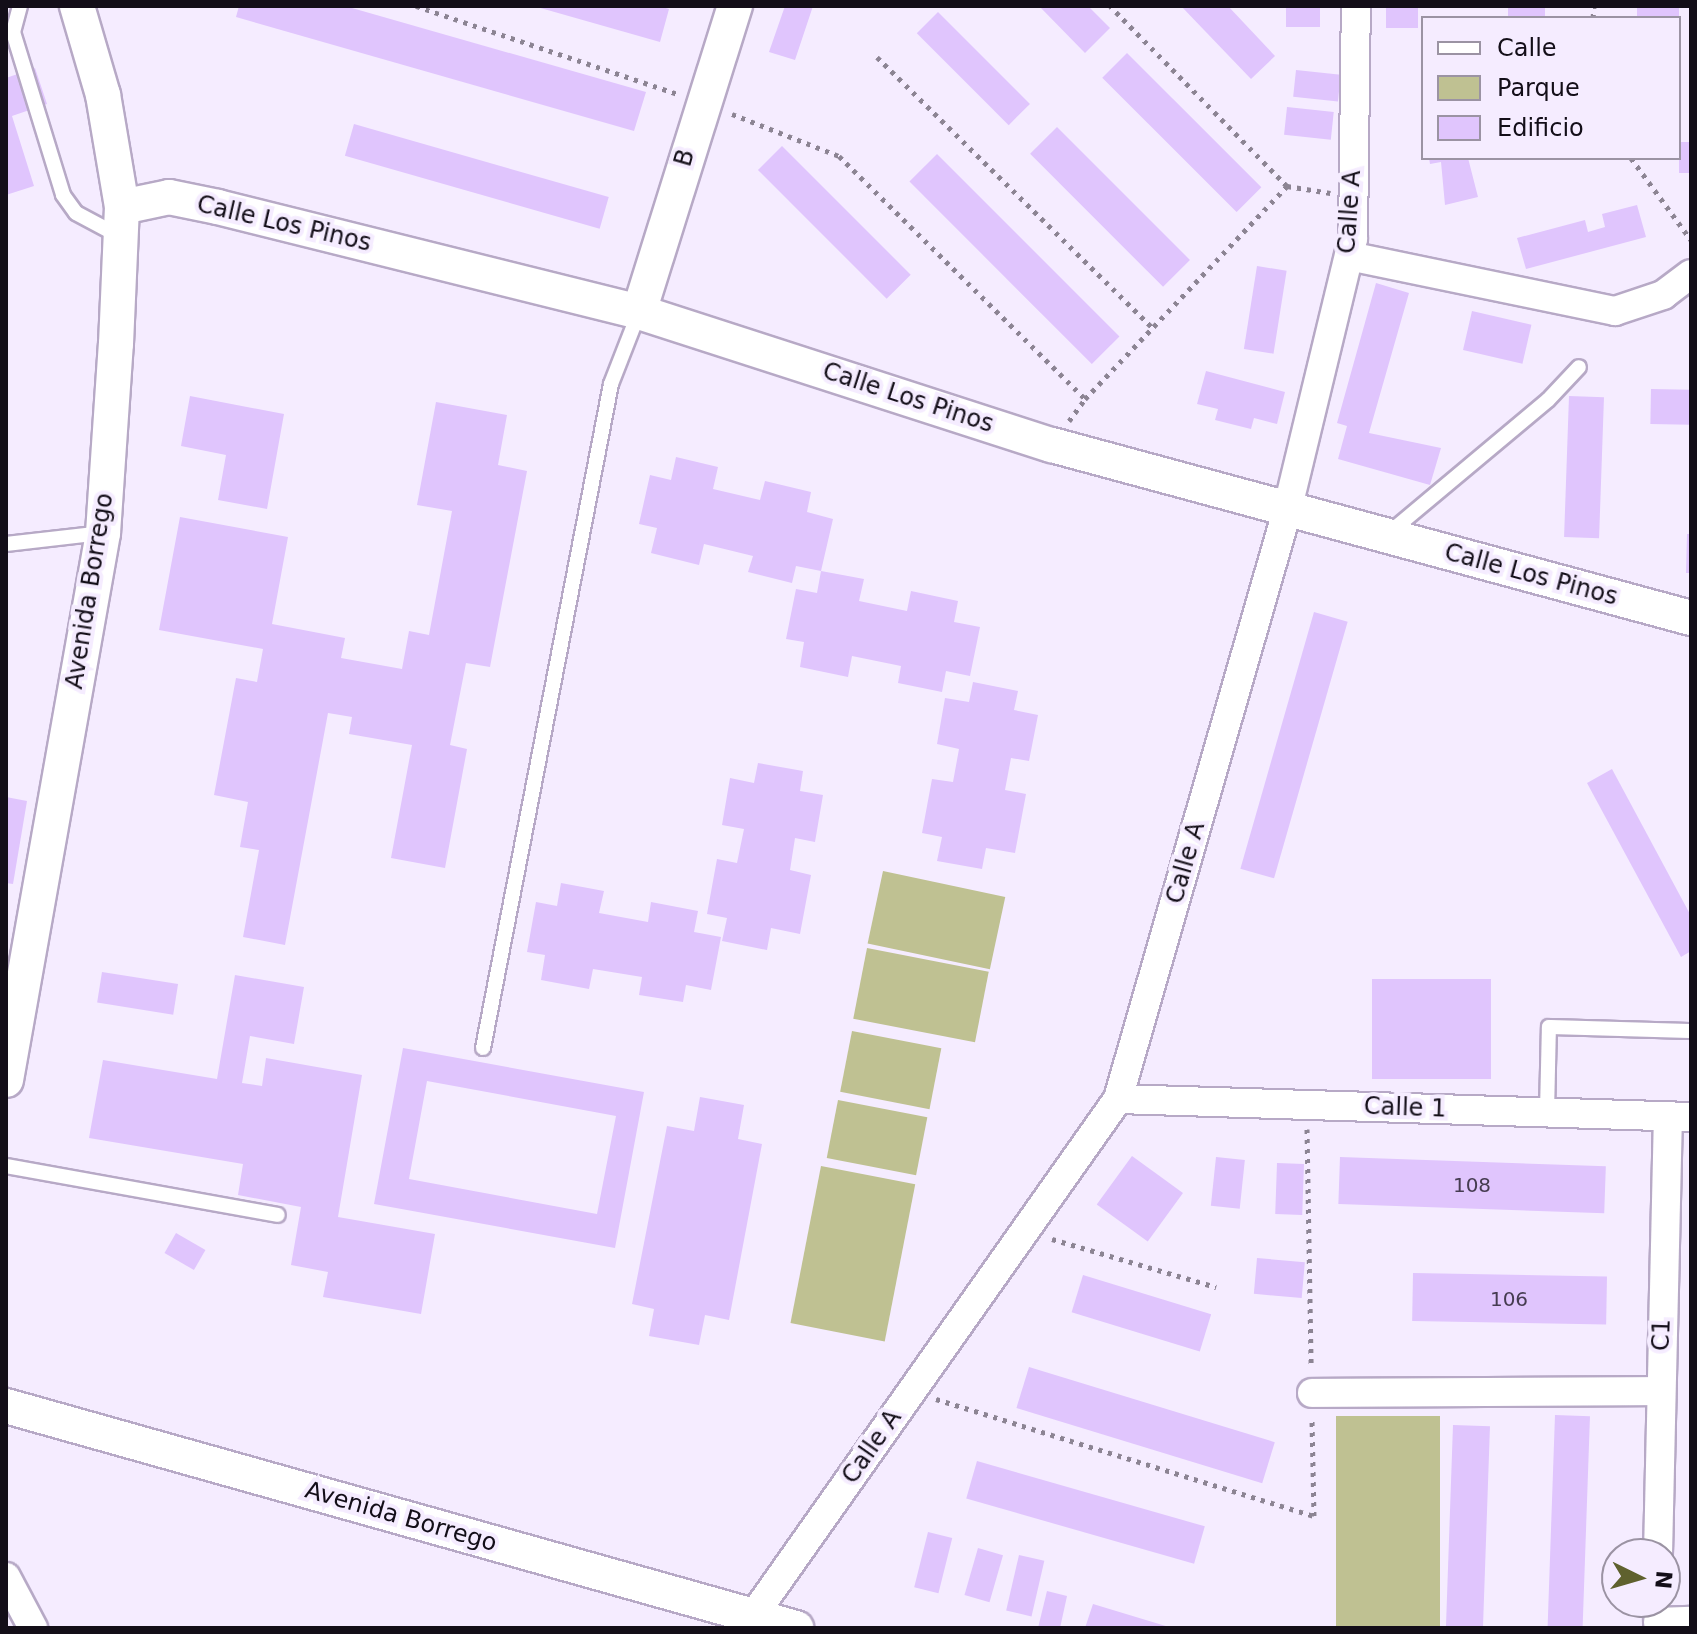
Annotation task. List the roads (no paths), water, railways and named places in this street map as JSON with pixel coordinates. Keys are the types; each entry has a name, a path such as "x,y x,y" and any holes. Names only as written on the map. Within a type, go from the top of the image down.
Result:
{"street":[{"name":"Avenida Borrego","path":"6,1080 103,533 122,222 103,95 77,6"},
{"name":"B","path":"639,312 701,102 735,6"},
{"name":"Calle A","path":"753,1616 1118,1099 1287,511 1349,256 1356,6"},
{"name":"Calle Los Pinos","path":"122,222 169,197 639,312 1052,445 1691,618"},
{"path":"1349,256 1615,311 1663,295 1691,274"},
{"name":"Calle 1","path":"1118,1099 1679,1116"},
{"name":"C1","path":"1658,1538 1660,1391 1679,1116"},
{"path":"1312,1393 1660,1391"},
{"name":"Avenida Borrego","path":"6,1406 796,1628"},
{"path":"6,1577 33,1628"},
{"path":"1666,1618 1691,1621"}],"lane":[{"path":"20,6 13,32 63,195 76,213 122,222"},
{"path":"483,1048 611,384 639,312"},
{"path":"1385,536 1548,400 1579,367"},
{"path":"6,544 103,533"},
{"path":"1547,1112 1549,1027 1691,1031"},
{"path":"6,1166 278,1215"}]}
